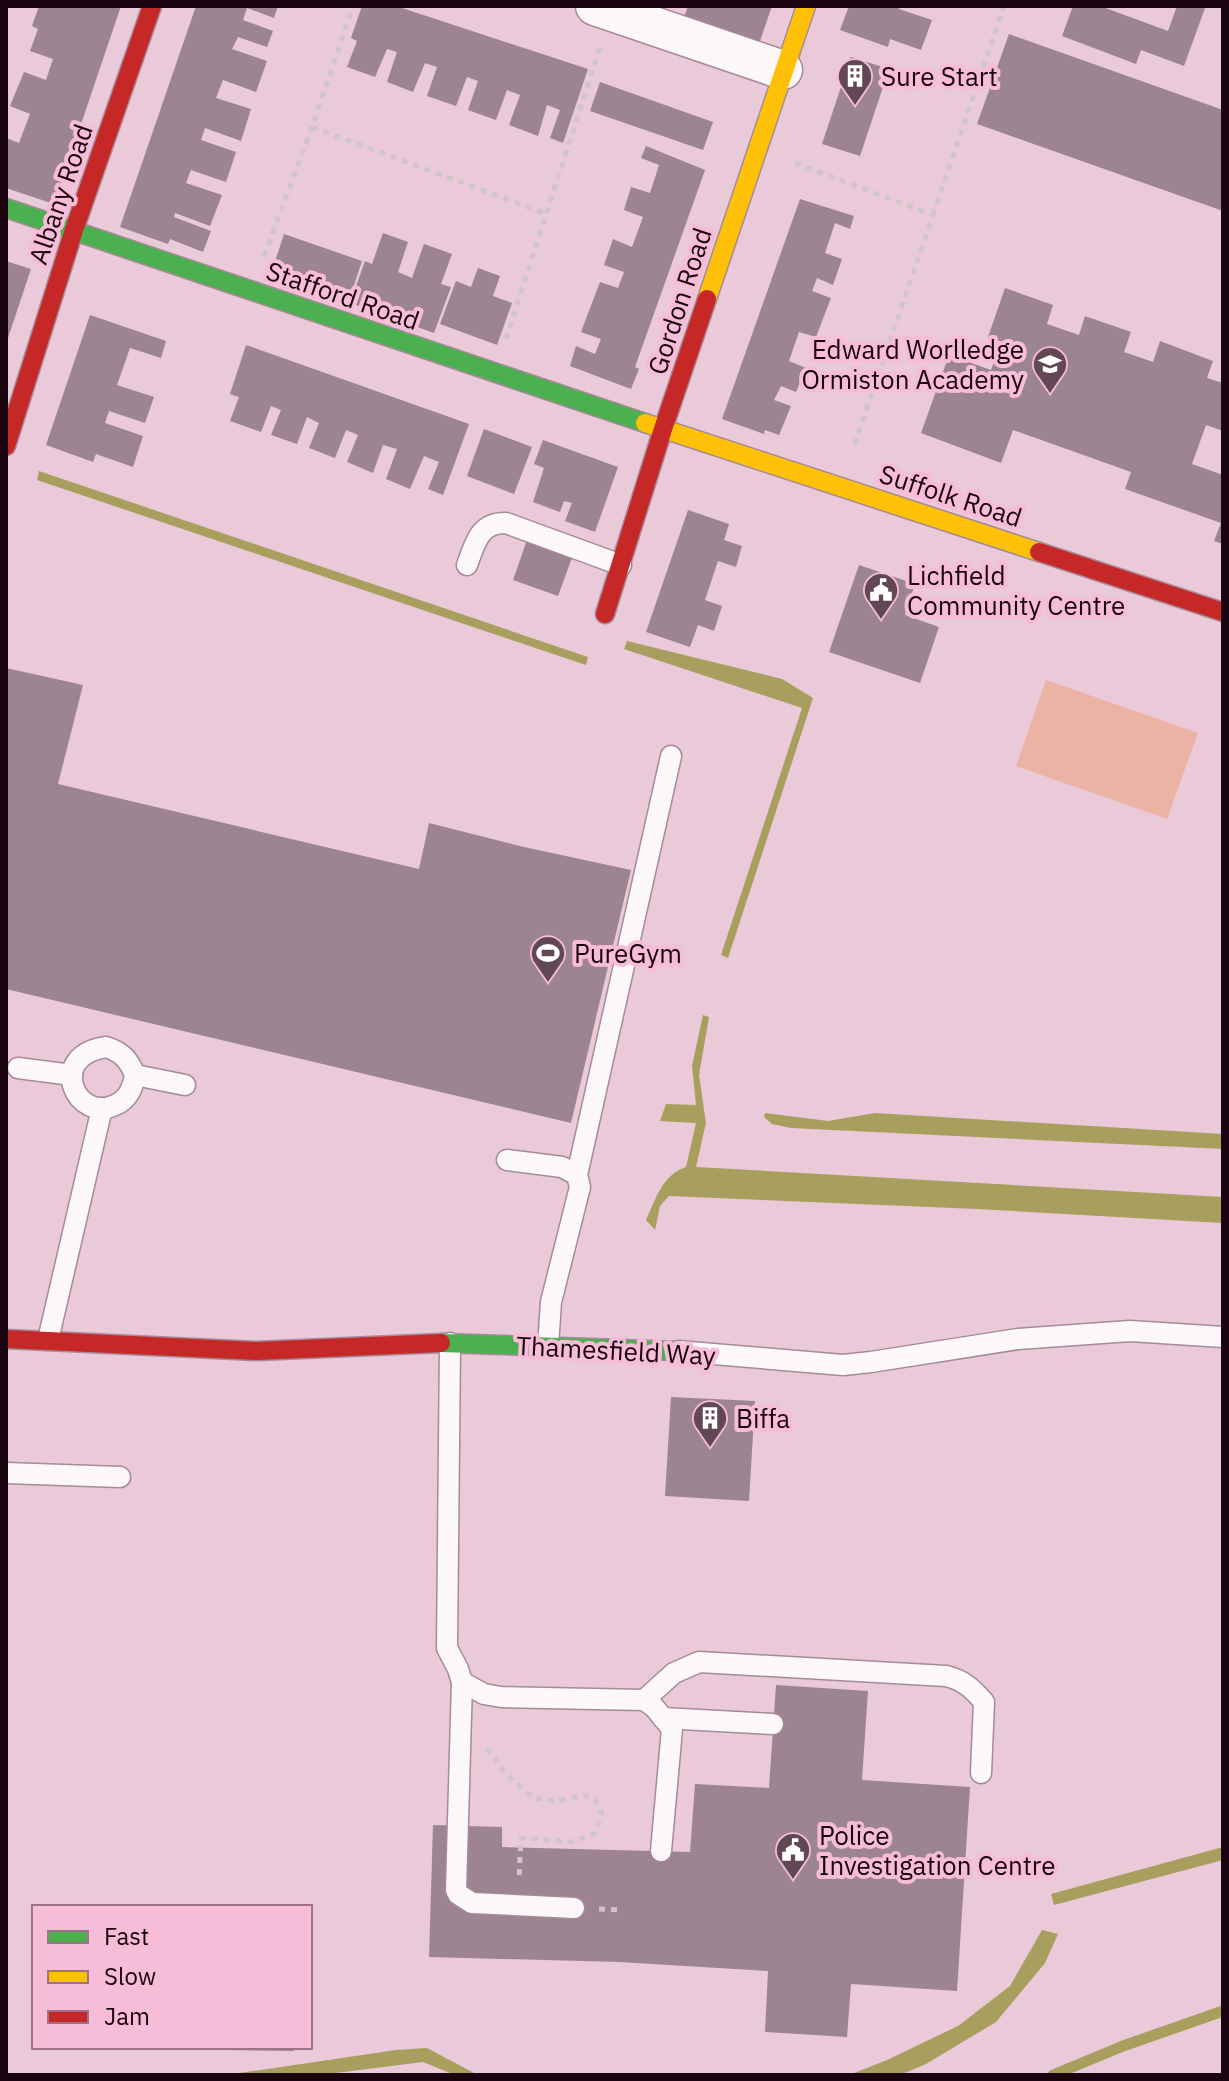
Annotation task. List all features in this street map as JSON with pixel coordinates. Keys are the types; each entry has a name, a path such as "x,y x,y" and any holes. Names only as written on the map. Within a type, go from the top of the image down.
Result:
{"street":[{"name":"Albany Road","path":"6,446 74,230 152,6"},
{"name":"Gordon Road","path":"605,614 663,429 806,6"},
{"path":"603,9 783,70"},
{"name":"Stafford Road","path":"6,208 663,429"},
{"name":"Suffolk Road","path":"663,429 1223,612"},
{"name":"Thamesfield Way","path":"6,1339 257,1351 450,1343 678,1351"}],"lane":[{"path":"467,565 478,535 490,525 506,523 621,565"},
{"path":"548,1346 551,1302 580,1187 577,1175 671,756"},
{"path":"106,1047 117,1050 128,1059 135,1075 126,1097 118,1104 102,1108 85,1103 77,1095 72,1075 82,1054 106,1047"},
{"path":"18,1068 72,1075"},
{"path":"135,1075 185,1085"},
{"path":"48,1340 102,1108"},
{"path":"507,1160 562,1167 577,1175"},
{"name":"Thamesfield Way","path":"678,1351 843,1365 1018,1339 1130,1331 1223,1337"},
{"path":"450,1343 447,1648 462,1682 456,1890 472,1903 574,1908"},
{"path":"6,1473 120,1477"},
{"path":"644,1700 674,1673 699,1662 960,1679 984,1702 981,1773"},
{"path":"462,1682 484,1694 501,1697 644,1700 672,1729 661,1851"},
{"path":"663,1718 773,1724"}],"path":[{"path":"252,291 353,6"},
{"path":"841,487 1004,6"},
{"path":"495,374 547,214 603,9"},
{"path":"312,127 547,214"},
{"path":"757,148 933,215"},
{"path":"460,1729 493,1754 504,1773 535,1799 558,1801 585,1795 595,1800 602,1814 595,1833 573,1842 521,1838 518,1905"}],"shaded area":[{"path":"39,471 588,657 586,665 37,480"},
{"path":"627,641 782,679 813,698 728,958 721,955 802,708 624,649"},
{"path":"1046,680 1198,733 1167,819 1016,766"},
{"path":"703,1015 709,1017 699,1075 706,1123 696,1167 1223,1197 1223,1223 669,1196 660,1206 655,1230 646,1220 665,1182 686,1167 696,1123 660,1121 666,1104 696,1105 692,1066"},
{"path":"765,1113 828,1121 875,1113 1223,1134 1223,1149 791,1128 772,1124 764,1117"},
{"path":"1223,1847 1223,1860 1054,1905 1051,1894"},
{"path":"1042,1930 1058,1934 1045,1963 996,2022 926,2064 900,2075 849,2075 958,2026 1010,1986"},
{"path":"427,2048 478,2075 455,2075 423,2062 320,2075 226,2075 396,2050"}],"building":[{"path":"39,6 121,6 54,204 6,188 6,138 19,143 30,114 10,106 24,72 46,80 53,59 30,51 38,29 32,26"},
{"path":"196,6 278,6 274,18 247,8 243,20 273,31 267,47 238,37 232,49 267,61 256,92 223,80 216,98 251,109 241,141 205,128 201,140 236,152 226,182 191,170 186,183 222,195 210,226 175,213 174,217 211,231 203,252 170,239 168,244 120,227"},
{"path":"362,6 396,6 588,69 563,143 550,138 560,110 547,105 538,136 509,125 520,95 507,90 496,120 468,110 478,81 467,77 456,106 427,96 437,67 425,63 413,92 387,82 397,52 387,49 375,77 347,67 357,41 351,38"},
{"path":"688,6 772,6 758,47 684,17"},
{"path":"849,6 900,6 899,9 932,20 921,50 890,39 888,47 840,30"},
{"path":"1073,6 1100,6 1168,31 1177,6 1205,8 1184,66 1141,50 1136,64 1062,36"},
{"path":"1009,34 1223,110 1223,211 977,124"},
{"name":"Sure Start","path":"851,57 889,69 860,156 822,144"},
{"path":"600,82 713,122 703,150 590,111"},
{"path":"646,146 705,170 635,367 639,369 631,389 570,366 576,346 595,354 601,339 581,332 600,282 618,288 624,272 604,265 613,239 632,247 643,217 624,210 631,187 650,193 659,165 641,158"},
{"path":"800,199 854,216 850,229 835,223 825,253 842,259 833,285 817,278 812,291 831,298 816,337 799,332 789,361 806,368 796,392 781,386 774,400 791,406 779,435 765,430 764,434 722,419"},
{"path":"383,233 408,242 398,272 412,278 424,244 452,254 441,284 451,287 434,333 350,303 365,261 372,264"},
{"path":"284,234 362,261 348,303 270,277"},
{"path":"6,261 31,269 7,341 6,341"},
{"path":"478,268 500,276 493,296 512,303 497,345 440,324 456,281 471,287"},
{"path":"1005,288 1053,305 1047,324 1079,335 1085,316 1131,332 1124,352 1153,362 1160,341 1213,361 1207,378 1223,383 1223,431 1206,425 1192,464 1223,475 1223,544 1214,541 1221,523 1125,489 1131,472 1013,430 1001,463 921,433 949,355 991,370 1002,342 988,337"},
{"path":"90,315 166,341 161,358 130,348 117,385 154,397 145,423 109,411 105,423 143,436 133,467 96,454 93,462 46,445"},
{"path":"246,345 469,424 443,495 428,489 439,462 424,456 410,489 386,479 397,449 383,445 373,473 347,462 358,435 346,430 335,458 309,448 319,423 307,417 297,444 271,435 281,410 271,406 261,432 230,421 239,397 230,394"},
{"path":"484,429 532,447 514,494 467,476"},
{"path":"543,440 618,467 595,532 565,521 572,503 564,501 560,512 533,502 544,468 534,464"},
{"path":"688,510 729,524 724,540 742,546 736,567 718,561 705,600 722,606 714,631 698,625 690,647 646,632"},
{"path":"527,540 573,555 558,596 513,580"},
{"name":"Lichfield Community Centre","path":"859,565 915,584 905,615 939,627 920,683 829,652"},
{"path":"6,668 83,685 58,784 419,869 429,823 631,870 571,1123 6,989"},
{"name":"Biffa","path":"671,1397 755,1401 749,1501 665,1496"},
{"name":"Police Investigation Centre","path":"776,1685 868,1691 862,1780 970,1787 957,1991 851,1984 847,2037 765,2032 768,1971 619,1962 429,1957 433,1825 502,1827 502,1847 690,1852 695,1784 769,1788"},
{"path":"294,2049 294,2051 227,2050"}],"waterway":[{"path":"1053,2075 1123,2046 1223,2011"}],"traffic: fast":[{"path":"6,208 645,423"},
{"path":"441,1343 678,1351"}],"traffic: slow":[{"path":"707,299 806,6"},
{"path":"645,423 1039,552"}],"traffic: jam":[{"path":"6,446 74,230 152,6"},
{"path":"605,614 707,299"},
{"path":"1039,552 1223,612"},
{"path":"6,1339 257,1351 441,1343"}],"place":[{"name":"Sure Start","path":"855,107"},
{"name":"Edward Worlledge Ormiston Academy","path":"1050,395"},
{"name":"Lichfield Community Centre","path":"881,621"},
{"name":"PureGym","path":"548,984"},
{"name":"Biffa","path":"710,1449"},
{"name":"Police Investigation Centre","path":"793,1881"}]}
